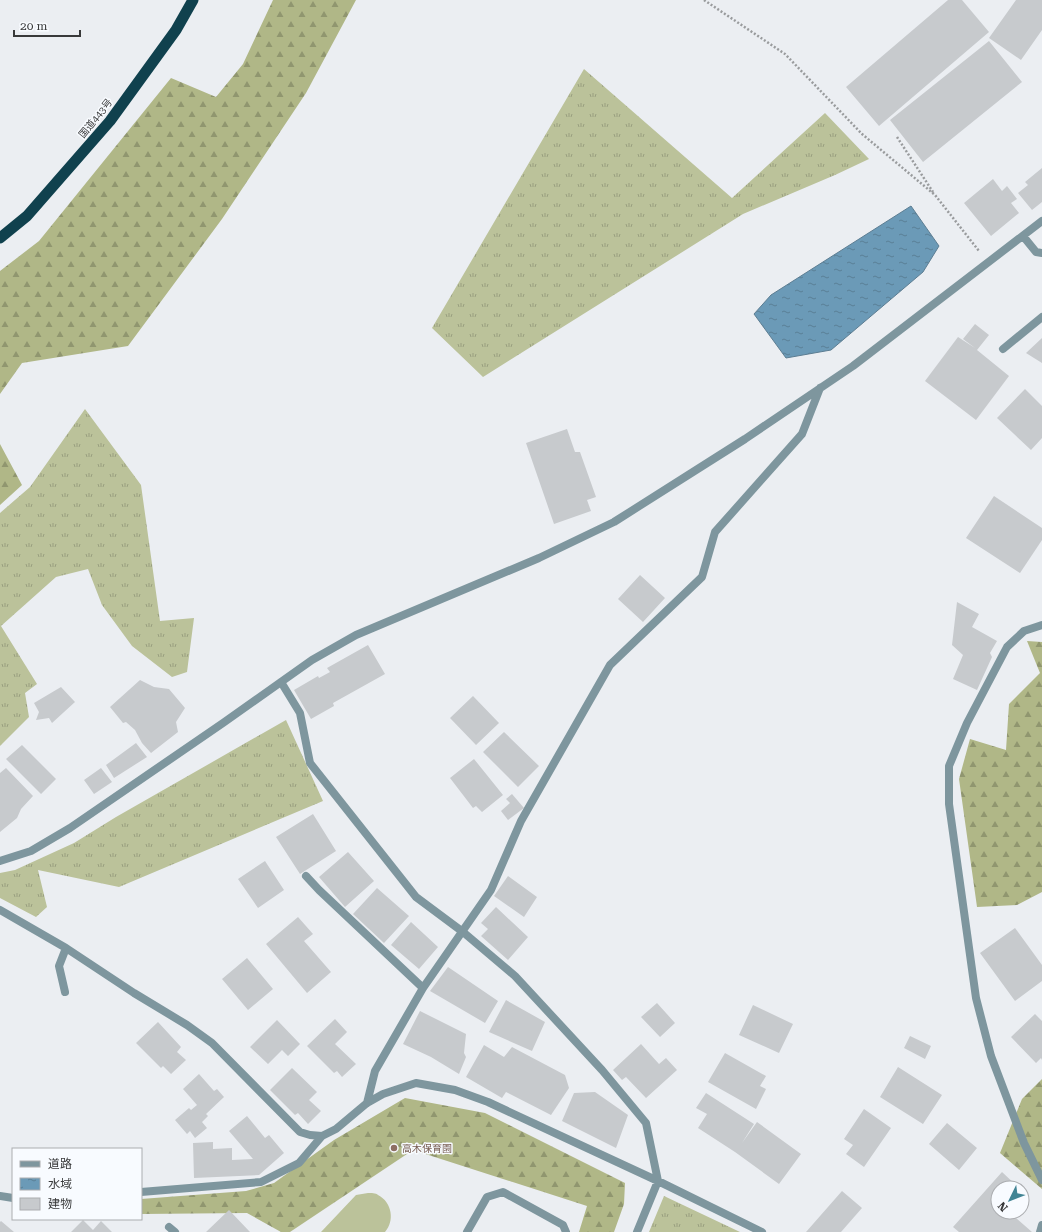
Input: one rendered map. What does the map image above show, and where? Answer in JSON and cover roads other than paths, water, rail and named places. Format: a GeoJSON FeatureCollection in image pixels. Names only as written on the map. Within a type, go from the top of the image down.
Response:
{"type":"FeatureCollection","features":[{"type":"Feature","properties":{"kind":"highway","name":"国道443号"},"geometry":{"type":"LineString","coordinates":[[0,238],[27,216],[110,121],[176,30],[193,0]]}},
{"type":"Feature","properties":{"kind":"street"},"geometry":{"type":"LineString","coordinates":[[0,861],[31,851],[70,828],[312,660],[356,635],[540,558],[614,522],[745,439],[853,366],[1042,220]]}},
{"type":"Feature","properties":{"kind":"street"},"geometry":{"type":"LineString","coordinates":[[1023,236],[1036,252],[1042,253]]}},
{"type":"Feature","properties":{"kind":"street"},"geometry":{"type":"LineString","coordinates":[[1003,349],[1042,317]]}},
{"type":"Feature","properties":{"kind":"street"},"geometry":{"type":"LineString","coordinates":[[367,1103],[375,1071],[424,988],[491,890],[521,821],[610,665],[702,577],[715,532],[802,434],[820,388]]}},
{"type":"Feature","properties":{"kind":"street"},"geometry":{"type":"LineString","coordinates":[[1042,625],[1024,631],[1007,647],[968,723],[949,766],[948,804],[976,998],[989,1049],[1024,1143],[1042,1180]]}},
{"type":"Feature","properties":{"kind":"street"},"geometry":{"type":"LineString","coordinates":[[281,682],[300,713],[310,763],[416,897],[463,932],[515,976],[602,1070],[646,1123],[658,1181],[637,1232]]}},
{"type":"Feature","properties":{"kind":"street"},"geometry":{"type":"LineString","coordinates":[[306,876],[319,890],[424,988]]}},
{"type":"Feature","properties":{"kind":"street"},"geometry":{"type":"LineString","coordinates":[[0,910],[66,948],[134,993],[187,1025],[212,1043],[300,1132],[322,1136]]}},
{"type":"Feature","properties":{"kind":"street"},"geometry":{"type":"LineString","coordinates":[[65,992],[59,966],[66,948]]}},
{"type":"Feature","properties":{"kind":"street"},"geometry":{"type":"LineString","coordinates":[[142,1192],[261,1182],[299,1163],[322,1136],[336,1129],[367,1103],[383,1094],[416,1083],[455,1090],[488,1102],[658,1181],[762,1232]]}},
{"type":"Feature","properties":{"kind":"street"},"geometry":{"type":"LineString","coordinates":[[467,1232],[487,1197],[503,1192],[563,1225],[566,1232]]}},
{"type":"Feature","properties":{"kind":"street"},"geometry":{"type":"LineString","coordinates":[[0,1196],[12,1198]]}},
{"type":"Feature","properties":{"kind":"street"},"geometry":{"type":"LineString","coordinates":[[1040,1232],[1042,1225]]}},
{"type":"Feature","properties":{"kind":"water"},"geometry":{"type":"Polygon","coordinates":[[[911,206],[939,246],[923,272],[831,350],[786,358],[754,314],[771,295],[911,206]]]}},
{"type":"Feature","properties":{"kind":"place","name":"高木保育園"},"geometry":{"type":"Point","coordinates":[394,1148]}}]}
